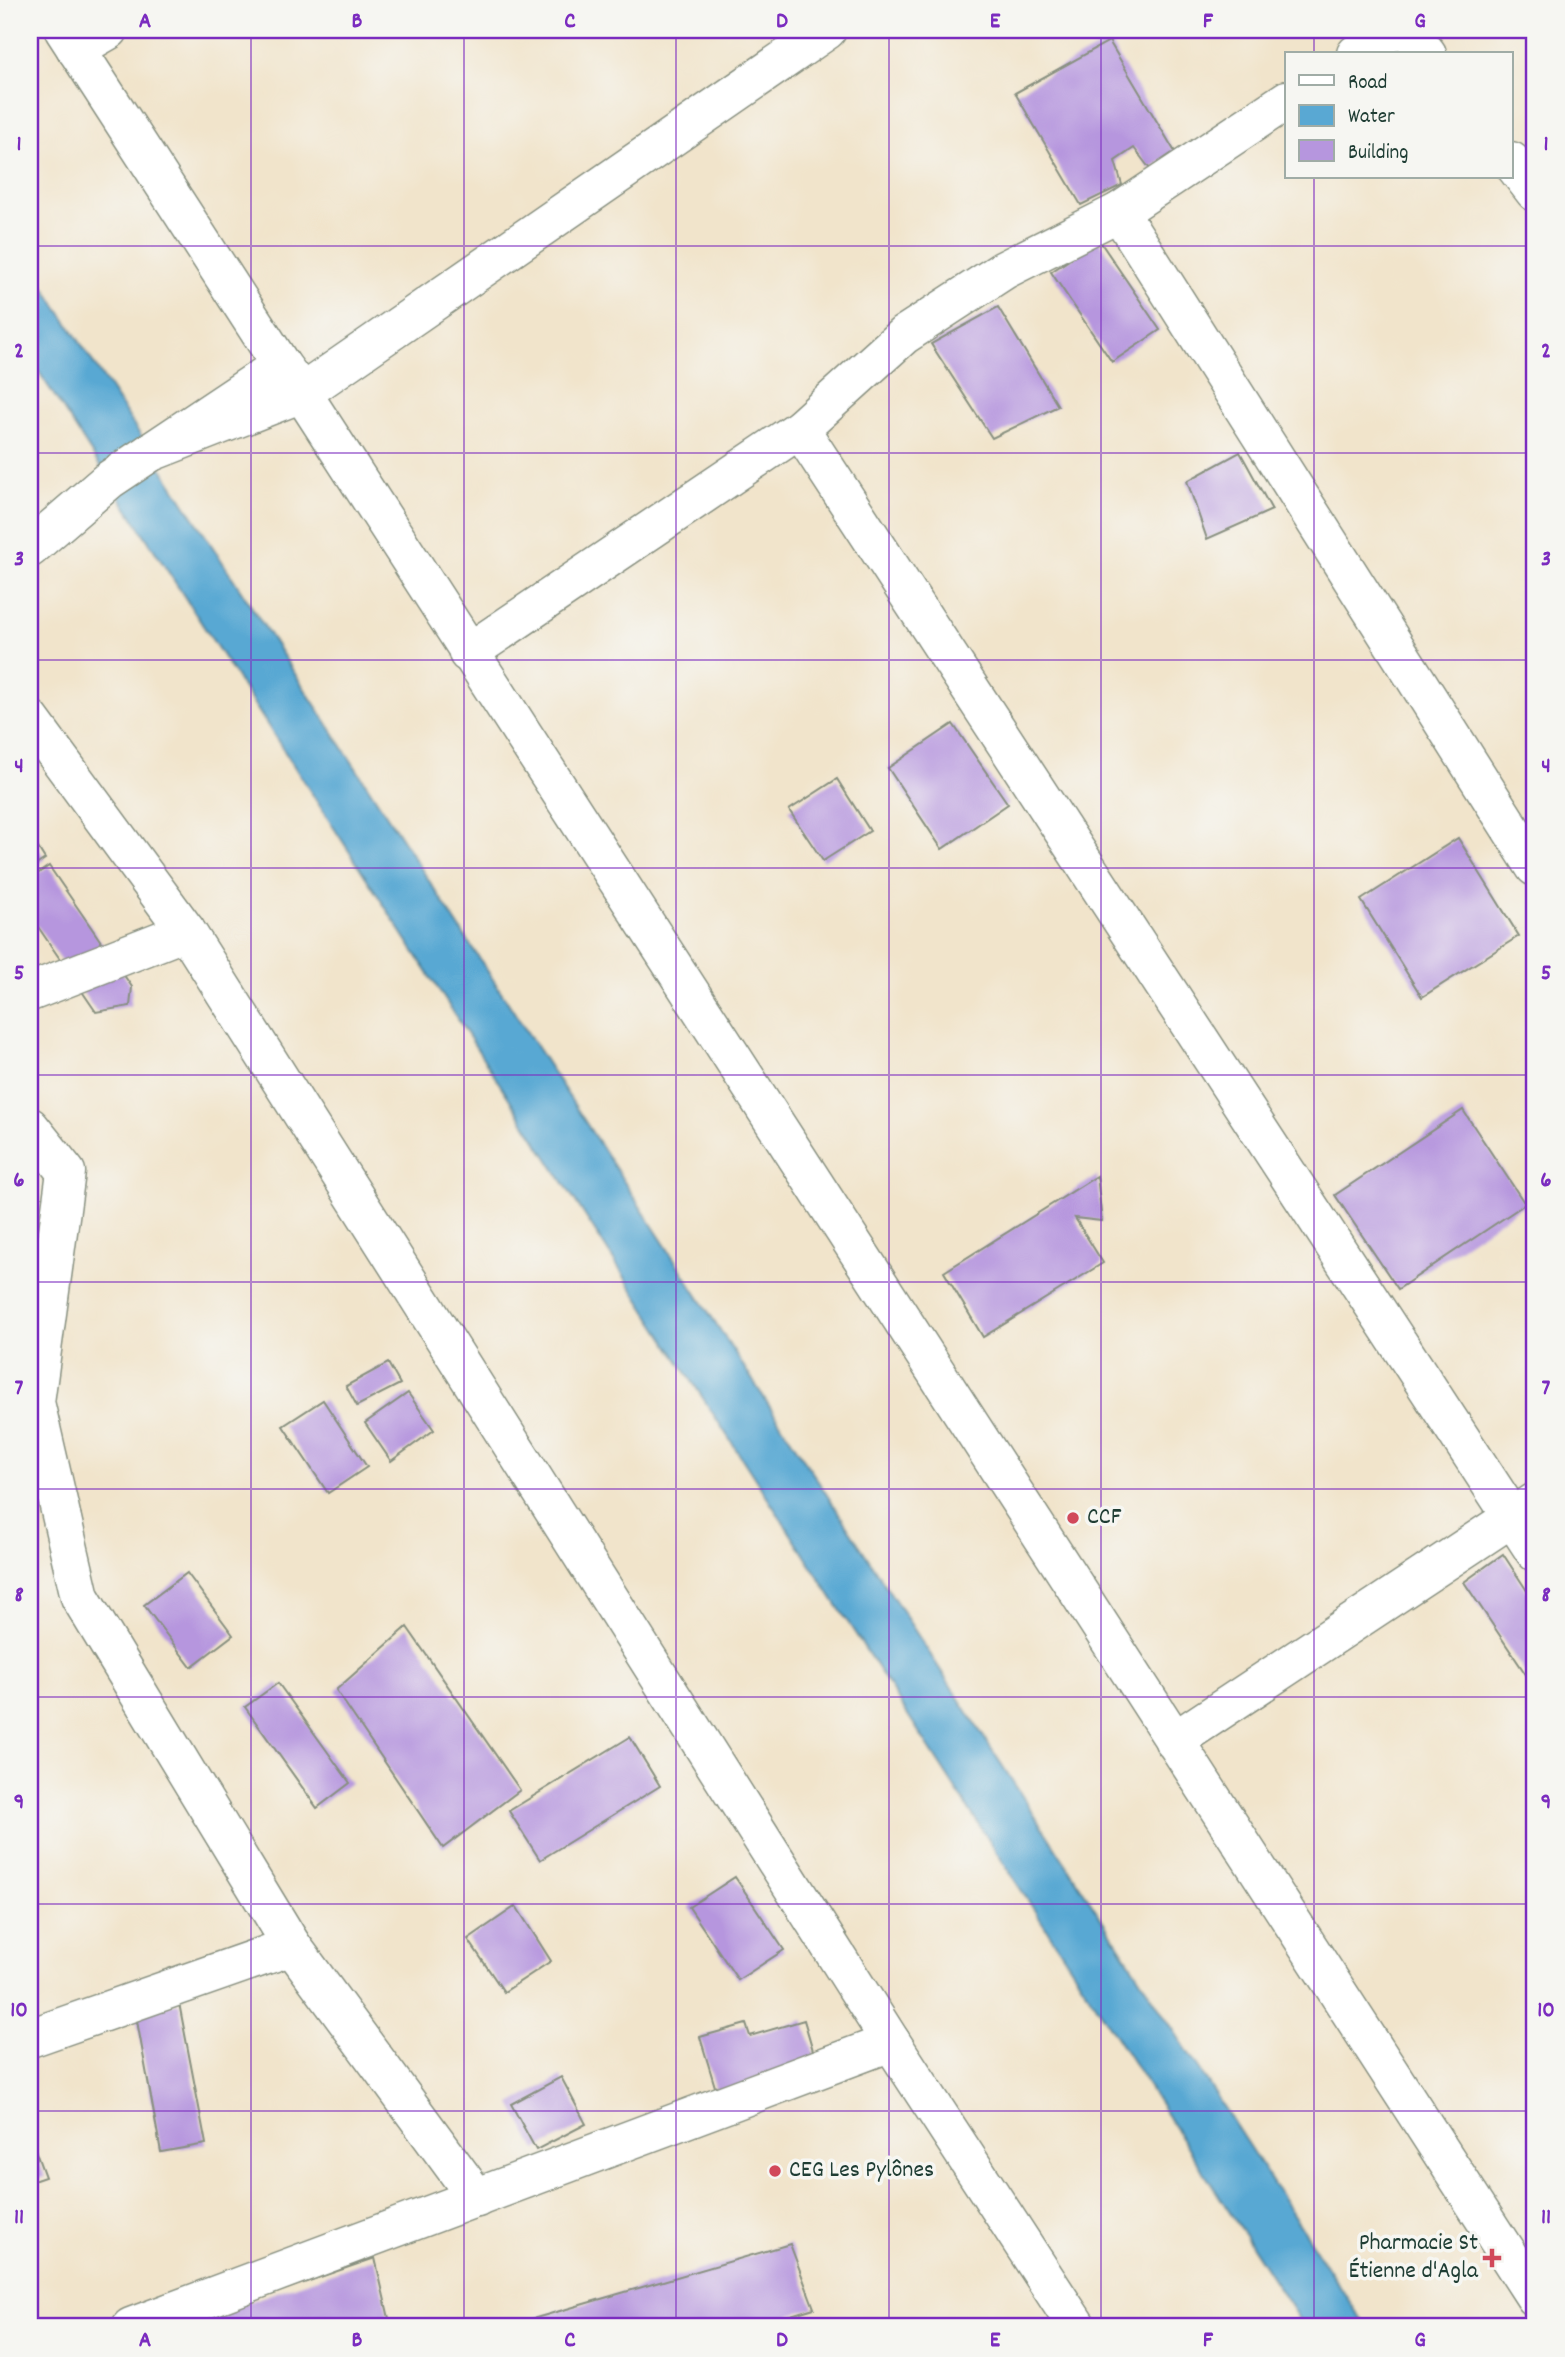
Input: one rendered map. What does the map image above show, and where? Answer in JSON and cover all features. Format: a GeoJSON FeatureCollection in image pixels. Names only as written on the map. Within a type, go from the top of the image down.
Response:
{"type":"FeatureCollection","features":[{"type":"Feature","properties":{"kind":"street"},"geometry":{"type":"LineString","coordinates":[[109,30],[70,39],[1535,2297]]}},
{"type":"Feature","properties":{"kind":"street"},"geometry":{"type":"LineString","coordinates":[[30,548],[109,480],[150,452],[291,379],[827,30]]}},
{"type":"Feature","properties":{"kind":"street"},"geometry":{"type":"LineString","coordinates":[[1359,52],[1393,30]]}},
{"type":"Feature","properties":{"kind":"street"},"geometry":{"type":"LineString","coordinates":[[1408,30],[1425,52]]}},
{"type":"Feature","properties":{"kind":"street"},"geometry":{"type":"LineString","coordinates":[[468,653],[800,429],[904,335],[1004,270],[1119,212],[1285,101]]}},
{"type":"Feature","properties":{"kind":"street"},"geometry":{"type":"LineString","coordinates":[[1512,162],[1535,192]]}},
{"type":"Feature","properties":{"kind":"street"},"geometry":{"type":"LineString","coordinates":[[1119,212],[1535,867]]}},
{"type":"Feature","properties":{"kind":"street"},"geometry":{"type":"LineString","coordinates":[[800,429],[1524,1509],[1535,1552]]}},
{"type":"Feature","properties":{"kind":"street"},"geometry":{"type":"LineString","coordinates":[[30,719],[186,931],[891,2042],[1077,2327]]}},
{"type":"Feature","properties":{"kind":"street"},"geometry":{"type":"LineString","coordinates":[[30,992],[186,931]]}},
{"type":"Feature","properties":{"kind":"street"},"geometry":{"type":"LineString","coordinates":[[30,1128],[66,1172],[35,1402],[80,1597],[292,1946],[477,2198]]}},
{"type":"Feature","properties":{"kind":"street"},"geometry":{"type":"LineString","coordinates":[[1174,1741],[1524,1509]]}},
{"type":"Feature","properties":{"kind":"street"},"geometry":{"type":"LineString","coordinates":[[30,2038],[292,1946]]}},
{"type":"Feature","properties":{"kind":"street"},"geometry":{"type":"LineString","coordinates":[[131,2327],[891,2042]]}},
{"type":"Feature","properties":{"kind":"water"},"geometry":{"type":"Polygon","coordinates":[[[30,265],[1366,2327],[1304,2327],[30,358],[30,265]]]}},
{"type":"Feature","properties":{"kind":"building"},"geometry":{"type":"Polygon","coordinates":[[[1109,41],[1175,152],[1150,169],[1134,148],[1115,161],[1122,185],[1081,205],[1015,93],[1109,41]]]}},
{"type":"Feature","properties":{"kind":"building"},"geometry":{"type":"Polygon","coordinates":[[[1099,240],[1160,330],[1112,362],[1051,272],[1099,240]]]}},
{"type":"Feature","properties":{"kind":"building"},"geometry":{"type":"Polygon","coordinates":[[[998,307],[1058,406],[992,438],[931,344],[998,307]]]}},
{"type":"Feature","properties":{"kind":"building"},"geometry":{"type":"Polygon","coordinates":[[[1240,452],[1272,510],[1207,539],[1187,481],[1240,452]]]}},
{"type":"Feature","properties":{"kind":"building"},"geometry":{"type":"Polygon","coordinates":[[[953,724],[1008,804],[942,849],[888,768],[953,724]]]}},
{"type":"Feature","properties":{"kind":"building"},"geometry":{"type":"Polygon","coordinates":[[[837,779],[870,831],[823,861],[789,810],[837,779]]]}},
{"type":"Feature","properties":{"kind":"building"},"geometry":{"type":"Polygon","coordinates":[[[30,835],[45,859],[30,869],[30,835]]]}},
{"type":"Feature","properties":{"kind":"building"},"geometry":{"type":"Polygon","coordinates":[[[1458,838],[1519,936],[1422,997],[1361,900],[1458,838]]]}},
{"type":"Feature","properties":{"kind":"building"},"geometry":{"type":"Polygon","coordinates":[[[49,866],[132,987],[130,1006],[96,1012],[30,915],[30,879],[49,866]]]}},
{"type":"Feature","properties":{"kind":"building"},"geometry":{"type":"Polygon","coordinates":[[[1463,1110],[1525,1204],[1398,1289],[1335,1195],[1463,1110]]]}},
{"type":"Feature","properties":{"kind":"building"},"geometry":{"type":"Polygon","coordinates":[[[1097,1176],[1102,1221],[1075,1218],[1103,1263],[983,1337],[944,1272],[1097,1176]]]}},
{"type":"Feature","properties":{"kind":"building"},"geometry":{"type":"Polygon","coordinates":[[[388,1363],[400,1384],[357,1406],[346,1386],[388,1363]]]}},
{"type":"Feature","properties":{"kind":"building"},"geometry":{"type":"Polygon","coordinates":[[[408,1393],[434,1430],[391,1461],[365,1423],[408,1393]]]}},
{"type":"Feature","properties":{"kind":"building"},"geometry":{"type":"Polygon","coordinates":[[[323,1400],[367,1467],[328,1493],[283,1426],[323,1400]]]}},
{"type":"Feature","properties":{"kind":"building"},"geometry":{"type":"Polygon","coordinates":[[[1503,1554],[1535,1603],[1535,1688],[1464,1582],[1503,1554]]]}},
{"type":"Feature","properties":{"kind":"building"},"geometry":{"type":"Polygon","coordinates":[[[187,1573],[233,1635],[191,1667],[144,1605],[187,1573]]]}},
{"type":"Feature","properties":{"kind":"building"},"geometry":{"type":"Polygon","coordinates":[[[407,1627],[520,1790],[443,1848],[336,1690],[407,1627]]]}},
{"type":"Feature","properties":{"kind":"building"},"geometry":{"type":"Polygon","coordinates":[[[278,1683],[350,1783],[317,1808],[245,1707],[278,1683]]]}},
{"type":"Feature","properties":{"kind":"building"},"geometry":{"type":"Polygon","coordinates":[[[630,1737],[660,1786],[540,1860],[509,1811],[630,1737]]]}},
{"type":"Feature","properties":{"kind":"building"},"geometry":{"type":"Polygon","coordinates":[[[735,1877],[784,1950],[738,1980],[689,1907],[735,1877]]]}},
{"type":"Feature","properties":{"kind":"building"},"geometry":{"type":"Polygon","coordinates":[[[516,1906],[551,1961],[504,1992],[468,1939],[516,1906]]]}},
{"type":"Feature","properties":{"kind":"building"},"geometry":{"type":"Polygon","coordinates":[[[179,2003],[206,2144],[161,2152],[135,2010],[179,2003]]]}},
{"type":"Feature","properties":{"kind":"building"},"geometry":{"type":"Polygon","coordinates":[[[804,2020],[822,2081],[722,2110],[700,2037],[746,2024],[750,2036],[804,2020]]]}},
{"type":"Feature","properties":{"kind":"building"},"geometry":{"type":"Polygon","coordinates":[[[561,2077],[586,2124],[536,2150],[511,2104],[561,2077]]]}},
{"type":"Feature","properties":{"kind":"building"},"geometry":{"type":"Polygon","coordinates":[[[30,2136],[45,2177],[30,2182],[30,2136]]]}},
{"type":"Feature","properties":{"kind":"building"},"geometry":{"type":"Polygon","coordinates":[[[790,2244],[814,2308],[751,2327],[531,2327],[529,2320],[790,2244]]]}},
{"type":"Feature","properties":{"kind":"building"},"geometry":{"type":"Polygon","coordinates":[[[375,2258],[391,2327],[176,2327],[375,2258]]]}},
{"type":"Feature","properties":{"kind":"place","name":"CCF"},"geometry":{"type":"Point","coordinates":[1073,1518]}},
{"type":"Feature","properties":{"kind":"place","name":"CEG Les Pylônes"},"geometry":{"type":"Point","coordinates":[775,2171]}},
{"type":"Feature","properties":{"kind":"place","name":"Pharmacie St Étienne d'Agla"},"geometry":{"type":"Point","coordinates":[1492,2258]}}]}
